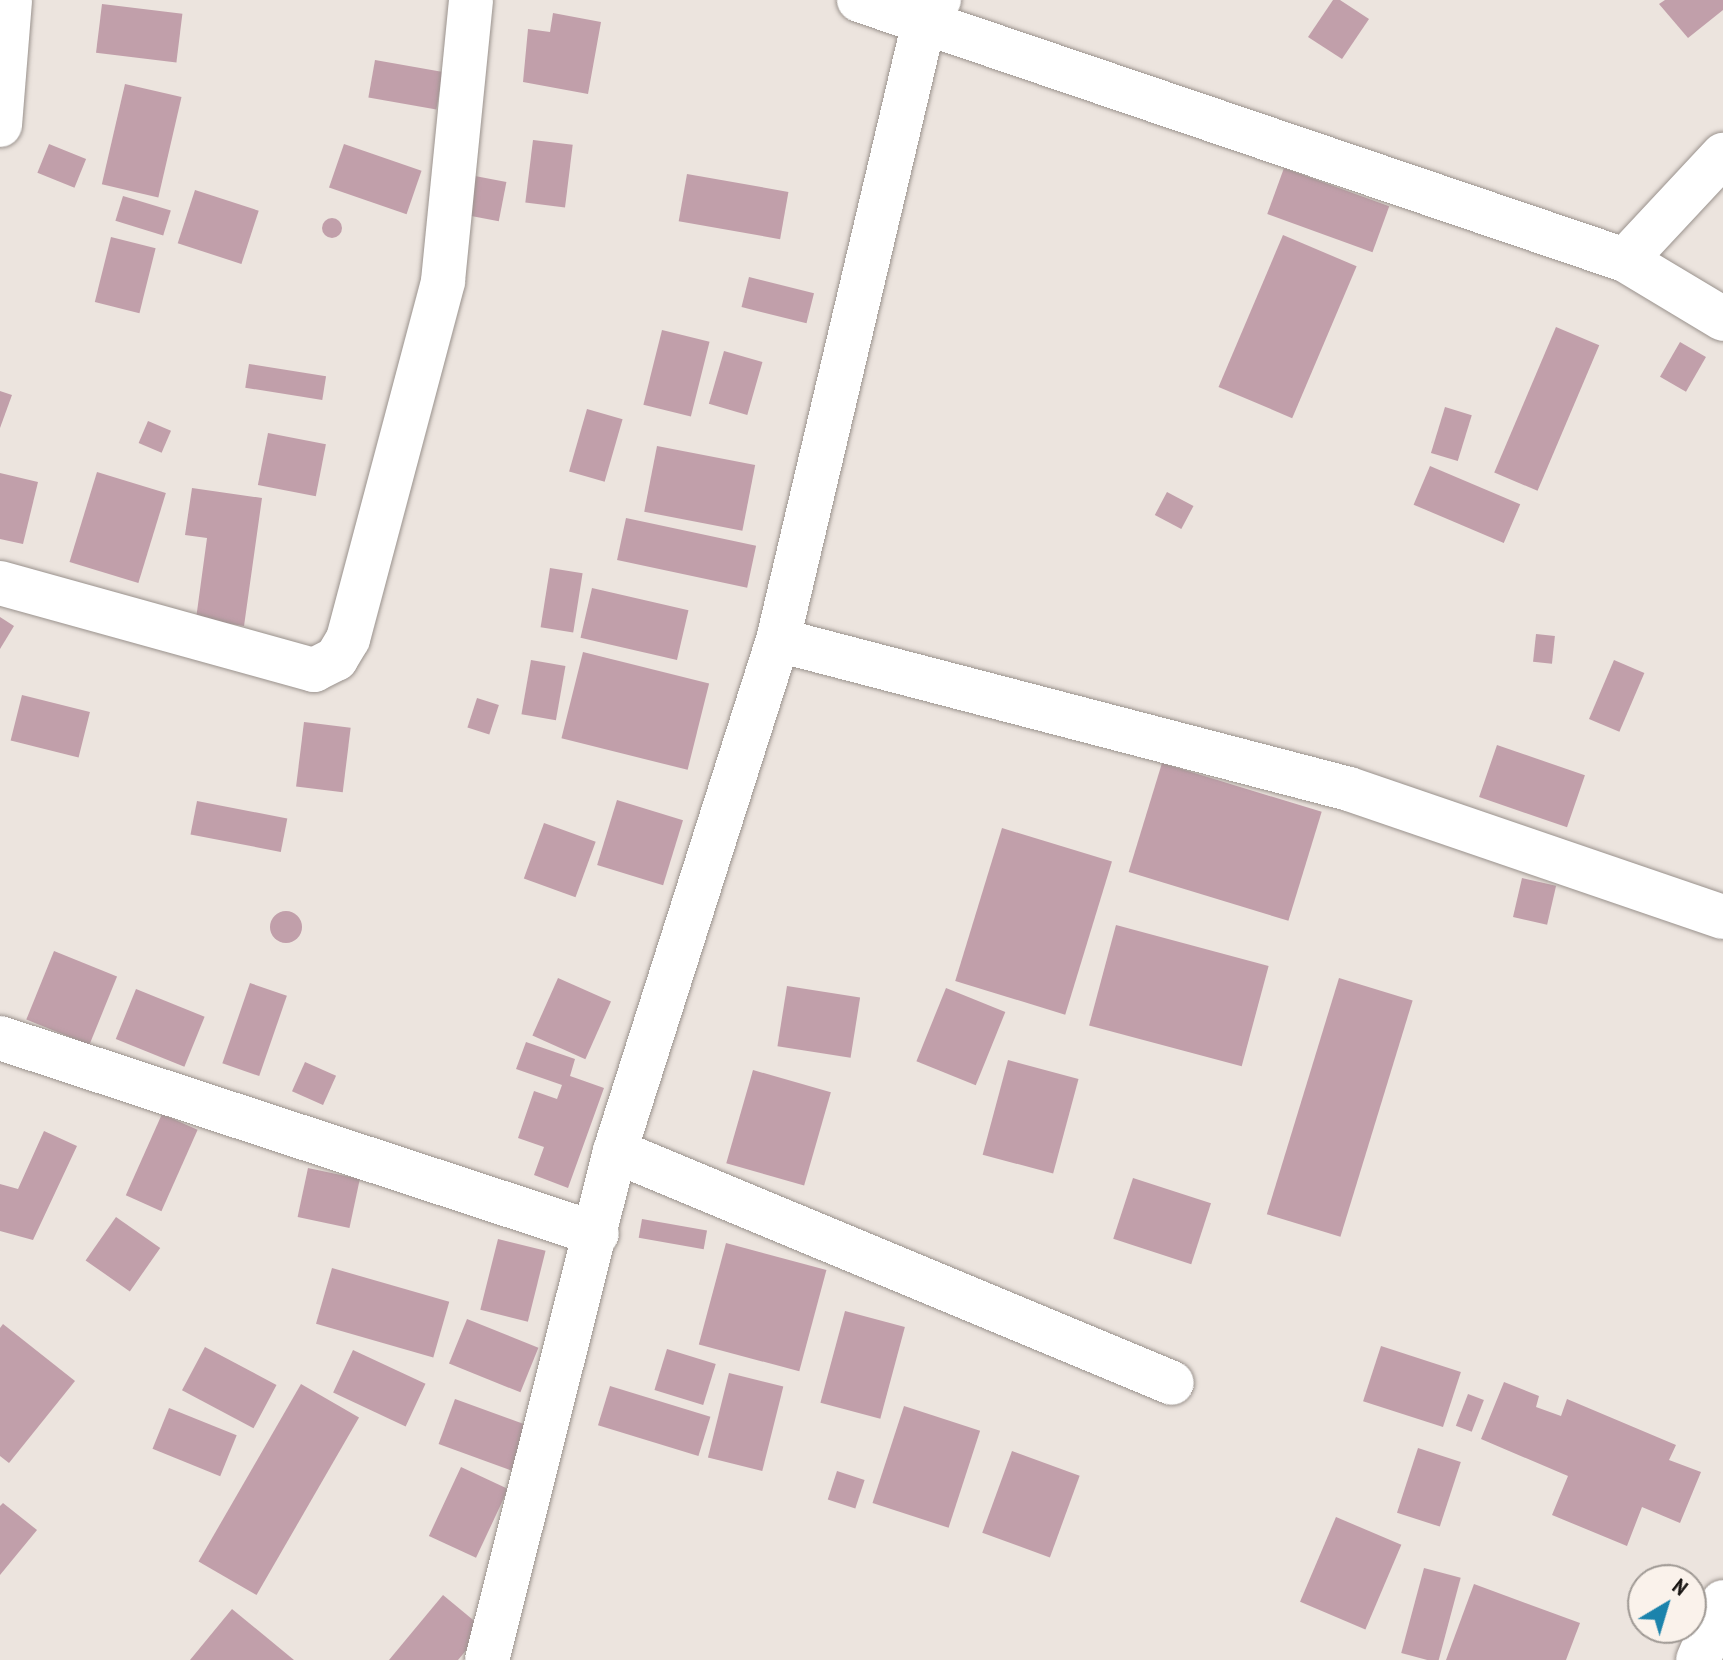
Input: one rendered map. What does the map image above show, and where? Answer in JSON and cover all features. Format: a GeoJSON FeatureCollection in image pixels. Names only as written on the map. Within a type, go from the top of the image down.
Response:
{"type":"FeatureCollection","features":[{"type":"Feature","properties":{"kind":"street"},"geometry":{"type":"LineString","coordinates":[[0,125],[10,0]]}},
{"type":"Feature","properties":{"kind":"street"},"geometry":{"type":"LineString","coordinates":[[0,583],[314,670],[336,659],[348,639],[443,281],[471,0]]}},
{"type":"Feature","properties":{"kind":"street"},"geometry":{"type":"LineString","coordinates":[[859,0],[932,11],[1625,260],[1723,319]]}},
{"type":"Feature","properties":{"kind":"street"},"geometry":{"type":"LineString","coordinates":[[487,1660],[597,1234],[615,1151],[778,640],[932,11]]}},
{"type":"Feature","properties":{"kind":"street"},"geometry":{"type":"LineString","coordinates":[[1625,260],[1723,155]]}},
{"type":"Feature","properties":{"kind":"street"},"geometry":{"type":"LineString","coordinates":[[778,640],[1349,789],[1723,917]]}},
{"type":"Feature","properties":{"kind":"street"},"geometry":{"type":"LineString","coordinates":[[0,1038],[597,1234]]}},
{"type":"Feature","properties":{"kind":"street"},"geometry":{"type":"LineString","coordinates":[[615,1151],[1172,1383]]}},
{"type":"Feature","properties":{"kind":"street"},"geometry":{"type":"LineString","coordinates":[[1698,1660],[1723,1602]]}},
{"type":"Feature","properties":{"kind":"building"},"geometry":{"type":"Polygon","coordinates":[[[1333,0],[1340,0],[1369,19],[1342,59],[1308,37],[1333,0]]]}},
{"type":"Feature","properties":{"kind":"building"},"geometry":{"type":"Polygon","coordinates":[[[1665,0],[1723,0],[1723,10],[1688,38],[1659,4],[1665,0]]]}},
{"type":"Feature","properties":{"kind":"building"},"geometry":{"type":"Polygon","coordinates":[[[102,4],[182,14],[176,63],[96,53],[102,4]]]}},
{"type":"Feature","properties":{"kind":"building"},"geometry":{"type":"Polygon","coordinates":[[[553,13],[601,22],[588,94],[523,82],[528,29],[550,32],[553,13]]]}},
{"type":"Feature","properties":{"kind":"building"},"geometry":{"type":"Polygon","coordinates":[[[375,60],[443,72],[436,109],[368,97],[375,60]]]}},
{"type":"Feature","properties":{"kind":"building"},"geometry":{"type":"Polygon","coordinates":[[[125,84],[182,97],[158,197],[102,184],[125,84]]]}},
{"type":"Feature","properties":{"kind":"building"},"geometry":{"type":"Polygon","coordinates":[[[533,140],[573,145],[565,207],[525,203],[533,140]]]}},
{"type":"Feature","properties":{"kind":"building"},"geometry":{"type":"Polygon","coordinates":[[[49,144],[86,159],[74,188],[37,173],[49,144]]]}},
{"type":"Feature","properties":{"kind":"building"},"geometry":{"type":"Polygon","coordinates":[[[344,144],[422,171],[407,214],[329,187],[344,144]]]}},
{"type":"Feature","properties":{"kind":"building"},"geometry":{"type":"Polygon","coordinates":[[[1284,168],[1389,206],[1372,252],[1267,214],[1284,168]]]}},
{"type":"Feature","properties":{"kind":"building"},"geometry":{"type":"Polygon","coordinates":[[[687,174],[788,192],[780,239],[679,221],[687,174]]]}},
{"type":"Feature","properties":{"kind":"building"},"geometry":{"type":"Polygon","coordinates":[[[475,176],[506,182],[499,221],[467,215],[475,176]]]}},
{"type":"Feature","properties":{"kind":"building"},"geometry":{"type":"Polygon","coordinates":[[[195,190],[259,211],[241,264],[178,243],[195,190]]]}},
{"type":"Feature","properties":{"kind":"building"},"geometry":{"type":"Polygon","coordinates":[[[123,196],[171,211],[163,235],[115,221],[123,196]]]}},
{"type":"Feature","properties":{"kind":"building"},"geometry":{"type":"Polygon","coordinates":[[[332,218],[339,221],[342,228],[339,235],[332,238],[325,235],[322,228],[325,221],[332,218]]]}},
{"type":"Feature","properties":{"kind":"building"},"geometry":{"type":"Polygon","coordinates":[[[1283,235],[1357,266],[1292,418],[1219,387],[1283,235]]]}},
{"type":"Feature","properties":{"kind":"building"},"geometry":{"type":"Polygon","coordinates":[[[111,237],[156,248],[139,313],[95,302],[111,237]]]}},
{"type":"Feature","properties":{"kind":"building"},"geometry":{"type":"Polygon","coordinates":[[[749,277],[814,293],[807,323],[742,307],[749,277]]]}},
{"type":"Feature","properties":{"kind":"building"},"geometry":{"type":"Polygon","coordinates":[[[1556,327],[1599,345],[1538,491],[1494,472],[1556,327]]]}},
{"type":"Feature","properties":{"kind":"building"},"geometry":{"type":"Polygon","coordinates":[[[662,330],[710,342],[691,417],[643,405],[662,330]]]}},
{"type":"Feature","properties":{"kind":"building"},"geometry":{"type":"Polygon","coordinates":[[[1680,342],[1706,357],[1686,392],[1660,377],[1680,342]]]}},
{"type":"Feature","properties":{"kind":"building"},"geometry":{"type":"Polygon","coordinates":[[[724,351],[762,362],[747,415],[709,404],[724,351]]]}},
{"type":"Feature","properties":{"kind":"building"},"geometry":{"type":"Polygon","coordinates":[[[249,364],[326,376],[322,400],[245,388],[249,364]]]}},
{"type":"Feature","properties":{"kind":"building"},"geometry":{"type":"Polygon","coordinates":[[[0,391],[12,395],[0,428],[0,391]]]}},
{"type":"Feature","properties":{"kind":"building"},"geometry":{"type":"Polygon","coordinates":[[[1445,407],[1472,415],[1458,461],[1431,453],[1445,407]]]}},
{"type":"Feature","properties":{"kind":"building"},"geometry":{"type":"Polygon","coordinates":[[[587,409],[623,419],[605,482],[569,471],[587,409]]]}},
{"type":"Feature","properties":{"kind":"building"},"geometry":{"type":"Polygon","coordinates":[[[148,421],[171,431],[162,453],[139,443],[148,421]]]}},
{"type":"Feature","properties":{"kind":"building"},"geometry":{"type":"Polygon","coordinates":[[[268,433],[326,444],[316,496],[258,485],[268,433]]]}},
{"type":"Feature","properties":{"kind":"building"},"geometry":{"type":"Polygon","coordinates":[[[657,446],[755,465],[742,531],[644,512],[657,446]]]}},
{"type":"Feature","properties":{"kind":"building"},"geometry":{"type":"Polygon","coordinates":[[[1430,466],[1520,504],[1504,543],[1414,505],[1430,466]]]}},
{"type":"Feature","properties":{"kind":"building"},"geometry":{"type":"Polygon","coordinates":[[[97,472],[166,493],[138,583],[70,562],[97,472]]]}},
{"type":"Feature","properties":{"kind":"building"},"geometry":{"type":"Polygon","coordinates":[[[0,473],[38,482],[23,544],[0,539],[0,473]]]}},
{"type":"Feature","properties":{"kind":"building"},"geometry":{"type":"Polygon","coordinates":[[[192,488],[262,498],[244,626],[196,619],[207,538],[185,535],[192,488]]]}},
{"type":"Feature","properties":{"kind":"building"},"geometry":{"type":"Polygon","coordinates":[[[1167,492],[1193,506],[1181,529],[1155,515],[1167,492]]]}},
{"type":"Feature","properties":{"kind":"building"},"geometry":{"type":"Polygon","coordinates":[[[626,518],[756,546],[747,588],[617,560],[626,518]]]}},
{"type":"Feature","properties":{"kind":"building"},"geometry":{"type":"Polygon","coordinates":[[[550,568],[583,573],[573,632],[541,627],[550,568]]]}},
{"type":"Feature","properties":{"kind":"building"},"geometry":{"type":"Polygon","coordinates":[[[592,588],[688,610],[677,660],[581,638],[592,588]]]}},
{"type":"Feature","properties":{"kind":"building"},"geometry":{"type":"Polygon","coordinates":[[[0,617],[14,626],[0,649],[0,617]]]}},
{"type":"Feature","properties":{"kind":"building"},"geometry":{"type":"Polygon","coordinates":[[[1536,634],[1555,636],[1552,664],[1533,662],[1536,634]]]}},
{"type":"Feature","properties":{"kind":"building"},"geometry":{"type":"Polygon","coordinates":[[[583,652],[709,683],[688,770],[561,738],[583,652]]]}},
{"type":"Feature","properties":{"kind":"building"},"geometry":{"type":"Polygon","coordinates":[[[531,660],[565,666],[556,720],[521,714],[531,660]]]}},
{"type":"Feature","properties":{"kind":"building"},"geometry":{"type":"Polygon","coordinates":[[[1614,660],[1644,673],[1619,732],[1589,719],[1614,660]]]}},
{"type":"Feature","properties":{"kind":"building"},"geometry":{"type":"Polygon","coordinates":[[[22,695],[90,712],[79,758],[11,741],[22,695]]]}},
{"type":"Feature","properties":{"kind":"building"},"geometry":{"type":"Polygon","coordinates":[[[477,698],[499,705],[489,735],[467,727],[477,698]]]}},
{"type":"Feature","properties":{"kind":"building"},"geometry":{"type":"Polygon","coordinates":[[[304,722],[351,728],[343,792],[296,787],[304,722]]]}},
{"type":"Feature","properties":{"kind":"building"},"geometry":{"type":"Polygon","coordinates":[[[1497,745],[1585,775],[1567,827],[1479,797],[1497,745]]]}},
{"type":"Feature","properties":{"kind":"building"},"geometry":{"type":"Polygon","coordinates":[[[1162,763],[1322,812],[1288,921],[1129,872],[1162,763]]]}},
{"type":"Feature","properties":{"kind":"building"},"geometry":{"type":"Polygon","coordinates":[[[617,800],[683,820],[663,885],[597,865],[617,800]]]}},
{"type":"Feature","properties":{"kind":"building"},"geometry":{"type":"Polygon","coordinates":[[[197,801],[287,819],[281,852],[191,834],[197,801]]]}},
{"type":"Feature","properties":{"kind":"building"},"geometry":{"type":"Polygon","coordinates":[[[544,823],[596,842],[576,897],[524,878],[544,823]]]}},
{"type":"Feature","properties":{"kind":"building"},"geometry":{"type":"Polygon","coordinates":[[[1002,828],[1112,862],[1065,1015],[955,981],[1002,828]]]}},
{"type":"Feature","properties":{"kind":"building"},"geometry":{"type":"Polygon","coordinates":[[[1522,878],[1556,886],[1547,925],[1513,917],[1522,878]]]}},
{"type":"Feature","properties":{"kind":"building"},"geometry":{"type":"Polygon","coordinates":[[[286,911],[297,916],[302,927],[297,938],[286,943],[275,938],[270,927],[275,916],[286,911]]]}},
{"type":"Feature","properties":{"kind":"building"},"geometry":{"type":"Polygon","coordinates":[[[1116,925],[1269,966],[1242,1066],[1089,1025],[1116,925]]]}},
{"type":"Feature","properties":{"kind":"building"},"geometry":{"type":"Polygon","coordinates":[[[54,951],[117,976],[89,1045],[26,1020],[54,951]]]}},
{"type":"Feature","properties":{"kind":"building"},"geometry":{"type":"Polygon","coordinates":[[[558,978],[611,1002],[585,1059],[532,1036],[558,978]]]}},
{"type":"Feature","properties":{"kind":"building"},"geometry":{"type":"Polygon","coordinates":[[[1339,978],[1413,1001],[1340,1237],[1267,1214],[1339,978]]]}},
{"type":"Feature","properties":{"kind":"building"},"geometry":{"type":"Polygon","coordinates":[[[250,983],[287,996],[259,1076],[222,1063],[250,983]]]}},
{"type":"Feature","properties":{"kind":"building"},"geometry":{"type":"Polygon","coordinates":[[[787,986],[860,998],[851,1058],[777,1046],[787,986]]]}},
{"type":"Feature","properties":{"kind":"building"},"geometry":{"type":"Polygon","coordinates":[[[946,988],[1005,1012],[976,1085],[916,1061],[946,988]]]}},
{"type":"Feature","properties":{"kind":"building"},"geometry":{"type":"Polygon","coordinates":[[[136,989],[205,1017],[184,1067],[116,1039],[136,989]]]}},
{"type":"Feature","properties":{"kind":"building"},"geometry":{"type":"Polygon","coordinates":[[[526,1042],[575,1059],[570,1076],[604,1088],[568,1188],[534,1175],[544,1147],[518,1138],[534,1091],[557,1099],[562,1085],[516,1069],[526,1042]]]}},
{"type":"Feature","properties":{"kind":"building"},"geometry":{"type":"Polygon","coordinates":[[[1008,1060],[1079,1079],[1053,1174],[983,1155],[1008,1060]]]}},
{"type":"Feature","properties":{"kind":"building"},"geometry":{"type":"Polygon","coordinates":[[[305,1062],[336,1076],[323,1105],[292,1091],[305,1062]]]}},
{"type":"Feature","properties":{"kind":"building"},"geometry":{"type":"Polygon","coordinates":[[[753,1070],[831,1092],[804,1186],[726,1163],[753,1070]]]}},
{"type":"Feature","properties":{"kind":"building"},"geometry":{"type":"Polygon","coordinates":[[[162,1114],[198,1130],[161,1211],[126,1195],[162,1114]]]}},
{"type":"Feature","properties":{"kind":"building"},"geometry":{"type":"Polygon","coordinates":[[[44,1131],[77,1146],[33,1240],[0,1231],[0,1184],[18,1189],[44,1131]]]}},
{"type":"Feature","properties":{"kind":"building"},"geometry":{"type":"Polygon","coordinates":[[[308,1168],[360,1179],[349,1228],[298,1217],[308,1168]]]}},
{"type":"Feature","properties":{"kind":"building"},"geometry":{"type":"Polygon","coordinates":[[[1133,1178],[1211,1203],[1191,1264],[1113,1239],[1133,1178]]]}},
{"type":"Feature","properties":{"kind":"building"},"geometry":{"type":"Polygon","coordinates":[[[116,1217],[160,1248],[130,1291],[86,1260],[116,1217]]]}},
{"type":"Feature","properties":{"kind":"building"},"geometry":{"type":"Polygon","coordinates":[[[642,1219],[707,1230],[704,1249],[639,1238],[642,1219]]]}},
{"type":"Feature","properties":{"kind":"building"},"geometry":{"type":"Polygon","coordinates":[[[498,1239],[546,1251],[528,1322],[480,1310],[498,1239]]]}},
{"type":"Feature","properties":{"kind":"building"},"geometry":{"type":"Polygon","coordinates":[[[726,1243],[826,1270],[799,1371],[699,1344],[726,1243]]]}},
{"type":"Feature","properties":{"kind":"building"},"geometry":{"type":"Polygon","coordinates":[[[332,1268],[449,1302],[433,1357],[316,1324],[332,1268]]]}},
{"type":"Feature","properties":{"kind":"building"},"geometry":{"type":"Polygon","coordinates":[[[845,1311],[905,1327],[880,1419],[820,1403],[845,1311]]]}},
{"type":"Feature","properties":{"kind":"building"},"geometry":{"type":"Polygon","coordinates":[[[467,1319],[538,1348],[520,1392],[449,1364],[467,1319]]]}},
{"type":"Feature","properties":{"kind":"building"},"geometry":{"type":"Polygon","coordinates":[[[3,1324],[75,1381],[9,1463],[0,1456],[0,1328],[3,1324]]]}},
{"type":"Feature","properties":{"kind":"building"},"geometry":{"type":"Polygon","coordinates":[[[1381,1346],[1461,1372],[1443,1427],[1363,1401],[1381,1346]]]}},
{"type":"Feature","properties":{"kind":"building"},"geometry":{"type":"Polygon","coordinates":[[[205,1347],[277,1385],[254,1428],[182,1390],[205,1347]]]}},
{"type":"Feature","properties":{"kind":"building"},"geometry":{"type":"Polygon","coordinates":[[[667,1349],[716,1364],[703,1405],[654,1390],[667,1349]]]}},
{"type":"Feature","properties":{"kind":"building"},"geometry":{"type":"Polygon","coordinates":[[[353,1350],[426,1384],[406,1426],[333,1393],[353,1350]]]}},
{"type":"Feature","properties":{"kind":"building"},"geometry":{"type":"Polygon","coordinates":[[[729,1373],[783,1387],[762,1471],[708,1457],[729,1373]]]}},
{"type":"Feature","properties":{"kind":"building"},"geometry":{"type":"Polygon","coordinates":[[[1504,1382],[1539,1396],[1536,1407],[1561,1416],[1567,1399],[1676,1445],[1669,1460],[1701,1472],[1680,1523],[1642,1507],[1627,1546],[1552,1515],[1568,1476],[1481,1439],[1504,1382]]]}},
{"type":"Feature","properties":{"kind":"building"},"geometry":{"type":"Polygon","coordinates":[[[301,1384],[359,1418],[257,1595],[198,1562],[301,1384]]]}},
{"type":"Feature","properties":{"kind":"building"},"geometry":{"type":"Polygon","coordinates":[[[610,1386],[710,1417],[698,1456],[598,1425],[610,1386]]]}},
{"type":"Feature","properties":{"kind":"building"},"geometry":{"type":"Polygon","coordinates":[[[1468,1394],[1484,1400],[1472,1432],[1456,1426],[1468,1394]]]}},
{"type":"Feature","properties":{"kind":"building"},"geometry":{"type":"Polygon","coordinates":[[[455,1399],[532,1427],[516,1472],[439,1444],[455,1399]]]}},
{"type":"Feature","properties":{"kind":"building"},"geometry":{"type":"Polygon","coordinates":[[[904,1406],[980,1431],[949,1528],[872,1503],[904,1406]]]}},
{"type":"Feature","properties":{"kind":"building"},"geometry":{"type":"Polygon","coordinates":[[[169,1408],[237,1435],[220,1476],[153,1449],[169,1408]]]}},
{"type":"Feature","properties":{"kind":"building"},"geometry":{"type":"Polygon","coordinates":[[[1418,1448],[1461,1462],[1440,1527],[1397,1513],[1418,1448]]]}},
{"type":"Feature","properties":{"kind":"building"},"geometry":{"type":"Polygon","coordinates":[[[1012,1451],[1080,1476],[1050,1557],[982,1533],[1012,1451]]]}},
{"type":"Feature","properties":{"kind":"building"},"geometry":{"type":"Polygon","coordinates":[[[461,1467],[508,1489],[476,1558],[429,1536],[461,1467]]]}},
{"type":"Feature","properties":{"kind":"building"},"geometry":{"type":"Polygon","coordinates":[[[837,1471],[865,1480],[855,1508],[828,1500],[837,1471]]]}},
{"type":"Feature","properties":{"kind":"building"},"geometry":{"type":"Polygon","coordinates":[[[3,1503],[37,1530],[0,1575],[0,1506],[3,1503]]]}},
{"type":"Feature","properties":{"kind":"building"},"geometry":{"type":"Polygon","coordinates":[[[1336,1517],[1401,1545],[1365,1629],[1300,1602],[1336,1517]]]}},
{"type":"Feature","properties":{"kind":"building"},"geometry":{"type":"Polygon","coordinates":[[[1424,1568],[1461,1578],[1439,1660],[1401,1653],[1424,1568]]]}},
{"type":"Feature","properties":{"kind":"building"},"geometry":{"type":"Polygon","coordinates":[[[1474,1584],[1580,1623],[1566,1660],[1446,1660],[1474,1584]]]}},
{"type":"Feature","properties":{"kind":"building"},"geometry":{"type":"Polygon","coordinates":[[[443,1595],[484,1629],[458,1660],[389,1660],[443,1595]]]}},
{"type":"Feature","properties":{"kind":"building"},"geometry":{"type":"Polygon","coordinates":[[[232,1609],[294,1660],[190,1660],[232,1609]]]}}]}
